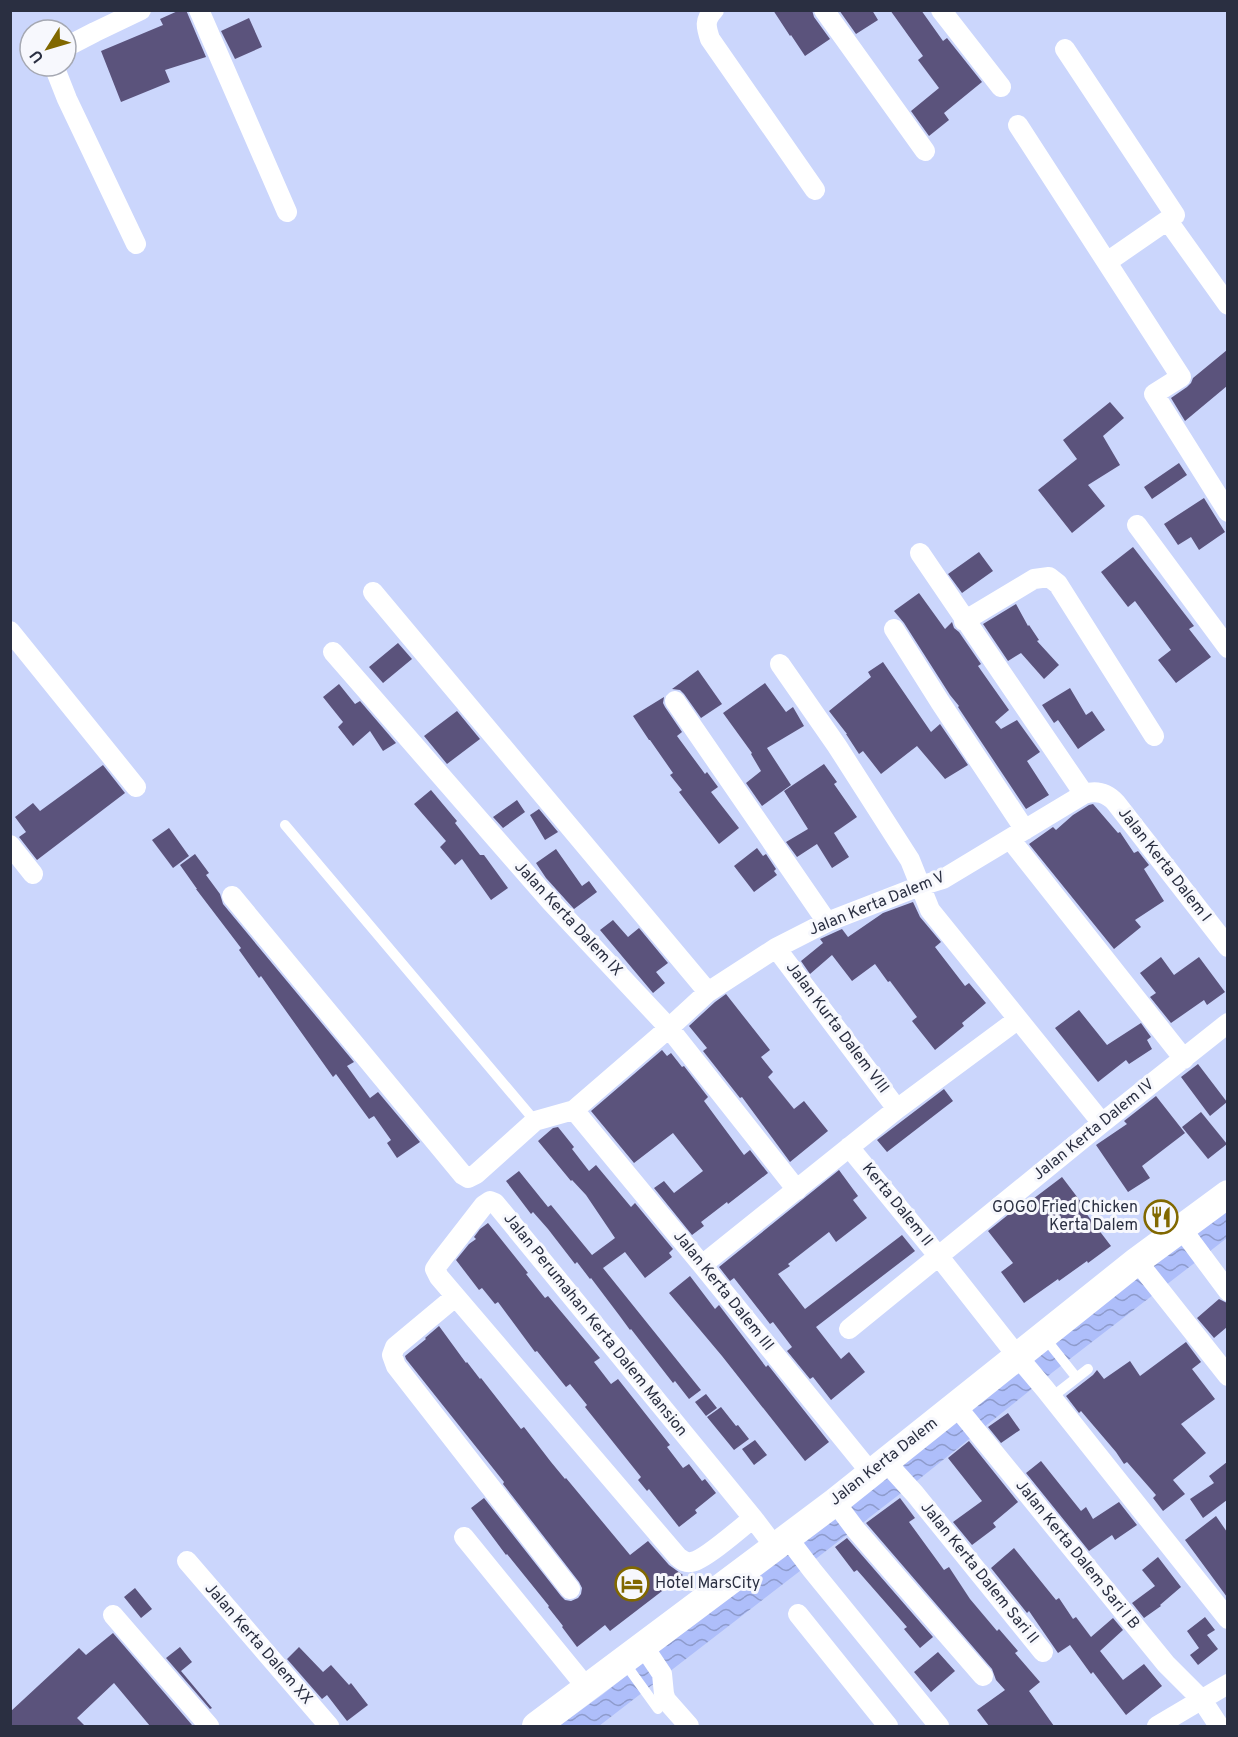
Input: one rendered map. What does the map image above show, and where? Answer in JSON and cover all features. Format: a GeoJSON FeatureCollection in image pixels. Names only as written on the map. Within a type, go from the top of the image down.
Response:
{"type":"FeatureCollection","features":[{"type":"Feature","properties":{"kind":"street"},"geometry":{"type":"LineString","coordinates":[[78,40],[119,15],[141,10]]}},
{"type":"Feature","properties":{"kind":"street"},"geometry":{"type":"LineString","coordinates":[[199,10],[287,212]]}},
{"type":"Feature","properties":{"kind":"street"},"geometry":{"type":"LineString","coordinates":[[714,10],[708,17],[706,25],[710,39],[814,190]]}},
{"type":"Feature","properties":{"kind":"street"},"geometry":{"type":"LineString","coordinates":[[824,10],[924,151]]}},
{"type":"Feature","properties":{"kind":"street"},"geometry":{"type":"LineString","coordinates":[[941,10],[1001,87]]}},
{"type":"Feature","properties":{"kind":"street"},"geometry":{"type":"LineString","coordinates":[[1065,49],[1175,215],[1107,262]]}},
{"type":"Feature","properties":{"kind":"street"},"geometry":{"type":"LineString","coordinates":[[59,78],[136,244]]}},
{"type":"Feature","properties":{"kind":"street"},"geometry":{"type":"LineString","coordinates":[[1018,125],[1181,378],[1154,394],[1220,483],[1227,512]]}},
{"type":"Feature","properties":{"kind":"street"},"geometry":{"type":"LineString","coordinates":[[1168,221],[1227,305]]}},
{"type":"Feature","properties":{"kind":"street"},"geometry":{"type":"LineString","coordinates":[[1137,525],[1227,648]]}},
{"type":"Feature","properties":{"kind":"street"},"geometry":{"type":"LineString","coordinates":[[920,553],[964,621],[1089,793]]}},
{"type":"Feature","properties":{"kind":"street"},"geometry":{"type":"LineString","coordinates":[[964,621],[1034,579],[1048,577],[1054,580],[1154,736]]}},
{"type":"Feature","properties":{"kind":"street"},"geometry":{"type":"LineString","coordinates":[[373,592],[708,992]]}},
{"type":"Feature","properties":{"kind":"street"},"geometry":{"type":"LineString","coordinates":[[894,629],[1018,835],[1184,1059]]}},
{"type":"Feature","properties":{"kind":"street"},"geometry":{"type":"LineString","coordinates":[[10,631],[136,787]]}},
{"type":"Feature","properties":{"kind":"street","name":"Jalan Kerta Dalem IX"},"geometry":{"type":"LineString","coordinates":[[333,652],[551,903],[669,1028],[796,1190]]}},
{"type":"Feature","properties":{"kind":"street"},"geometry":{"type":"LineString","coordinates":[[780,664],[837,746],[910,860],[930,910],[1102,1123]]}},
{"type":"Feature","properties":{"kind":"street"},"geometry":{"type":"LineString","coordinates":[[675,701],[827,922]]}},
{"type":"Feature","properties":{"kind":"street","name":"Jalan Kerta Dalem V"},"geometry":{"type":"LineString","coordinates":[[232,896],[455,1166],[468,1178],[476,1174],[535,1121],[574,1110],[708,992],[776,948],[827,922],[944,879],[1089,793]]}},
{"type":"Feature","properties":{"kind":"street","name":"Jalan Kerta Dalem I"},"geometry":{"type":"LineString","coordinates":[[1089,793],[1107,796],[1116,804],[1227,947]]}},
{"type":"Feature","properties":{"kind":"street"},"geometry":{"type":"LineString","coordinates":[[10,845],[33,874]]}},
{"type":"Feature","properties":{"kind":"street","name":"Jalan Kurta Dalem VIII"},"geometry":{"type":"LineString","coordinates":[[776,948],[897,1108]]}},
{"type":"Feature","properties":{"kind":"street"},"geometry":{"type":"LineString","coordinates":[[702,1265],[897,1108],[1017,1020]]}},
{"type":"Feature","properties":{"kind":"street","name":"Jalan Kerta Dalem IV"},"geometry":{"type":"LineString","coordinates":[[849,1329],[941,1259],[1102,1123],[1227,1023]]}},
{"type":"Feature","properties":{"kind":"street","name":"Jalan Kerta Dalem III"},"geometry":{"type":"LineString","coordinates":[[574,1110],[702,1265],[882,1467],[915,1494]]}},
{"type":"Feature","properties":{"kind":"street","name":"Kerta Dalem II"},"geometry":{"type":"LineString","coordinates":[[849,1147],[1049,1393],[1227,1619]]}},
{"type":"Feature","properties":{"kind":"street","name":"Jalan Kerta Dalem"},"geometry":{"type":"LineString","coordinates":[[536,1726],[587,1688],[636,1658],[784,1542],[837,1504],[1141,1265],[1227,1194]]}},
{"type":"Feature","properties":{"kind":"street","name":"Jalan Perumahan Kerta Dalem Mansion"},"geometry":{"type":"LineString","coordinates":[[753,1518],[699,1560],[682,1561],[455,1297],[435,1269],[484,1205],[493,1201],[753,1518],[784,1542],[812,1570],[939,1726]]}},
{"type":"Feature","properties":{"kind":"street"},"geometry":{"type":"LineString","coordinates":[[1183,1231],[1227,1291]]}},
{"type":"Feature","properties":{"kind":"street"},"geometry":{"type":"LineString","coordinates":[[1141,1265],[1227,1376]]}},
{"type":"Feature","properties":{"kind":"street"},"geometry":{"type":"LineString","coordinates":[[455,1297],[395,1347],[392,1355],[396,1366],[570,1589]]}},
{"type":"Feature","properties":{"kind":"street","name":"Jalan Kerta Dalem Sari I B"},"geometry":{"type":"LineString","coordinates":[[958,1408],[1166,1664],[1202,1700],[1219,1726]]}},
{"type":"Feature","properties":{"kind":"street","name":"Jalan Kerta Dalem Sari II"},"geometry":{"type":"LineString","coordinates":[[915,1494],[1043,1652]]}},
{"type":"Feature","properties":{"kind":"street"},"geometry":{"type":"LineString","coordinates":[[837,1504],[856,1530],[983,1676]]}},
{"type":"Feature","properties":{"kind":"street"},"geometry":{"type":"LineString","coordinates":[[464,1537],[587,1688]]}},
{"type":"Feature","properties":{"kind":"street","name":"Jalan Kerta Dalem XX"},"geometry":{"type":"LineString","coordinates":[[187,1561],[329,1726]]}},
{"type":"Feature","properties":{"kind":"street"},"geometry":{"type":"LineString","coordinates":[[798,1614],[888,1726]]}},
{"type":"Feature","properties":{"kind":"street"},"geometry":{"type":"LineString","coordinates":[[113,1615],[208,1726]]}},
{"type":"Feature","properties":{"kind":"street"},"geometry":{"type":"LineString","coordinates":[[636,1658],[662,1674],[657,1692],[664,1694],[666,1700],[688,1726]]}},
{"type":"Feature","properties":{"kind":"street"},"geometry":{"type":"LineString","coordinates":[[1165,1724],[1227,1684]]}},
{"type":"Feature","properties":{"kind":"lane"},"geometry":{"type":"LineString","coordinates":[[285,825],[535,1121]]}},
{"type":"Feature","properties":{"kind":"lane"},"geometry":{"type":"LineString","coordinates":[[1046,1339],[1074,1375]]}},
{"type":"Feature","properties":{"kind":"lane"},"geometry":{"type":"LineString","coordinates":[[1049,1393],[1074,1375],[1088,1369]]}},
{"type":"Feature","properties":{"kind":"lane"},"geometry":{"type":"LineString","coordinates":[[657,1692],[658,1709]]}},
{"type":"Feature","properties":{"kind":"water"},"geometry":{"type":"Polygon","coordinates":[[[1227,1205],[1227,1238],[918,1480],[599,1726],[559,1726],[602,1695],[1227,1205]]]}},
{"type":"Feature","properties":{"kind":"building"},"geometry":{"type":"Polygon","coordinates":[[[180,10],[186,10],[206,57],[165,70],[170,82],[121,102],[101,51],[163,25],[160,19],[180,10]]]}},
{"type":"Feature","properties":{"kind":"building"},"geometry":{"type":"Polygon","coordinates":[[[773,10],[812,10],[814,17],[830,39],[805,56],[773,10]]]}},
{"type":"Feature","properties":{"kind":"building"},"geometry":{"type":"Polygon","coordinates":[[[839,10],[872,10],[878,20],[856,34],[839,10]]]}},
{"type":"Feature","properties":{"kind":"building"},"geometry":{"type":"Polygon","coordinates":[[[890,10],[921,10],[943,41],[947,38],[982,82],[944,113],[949,120],[929,136],[911,111],[939,88],[918,60],[923,56],[890,10]]]}},
{"type":"Feature","properties":{"kind":"building"},"geometry":{"type":"Polygon","coordinates":[[[249,18],[262,47],[235,59],[221,31],[249,18]]]}},
{"type":"Feature","properties":{"kind":"building"},"geometry":{"type":"Polygon","coordinates":[[[1227,350],[1227,386],[1185,421],[1171,398],[1187,387],[1193,378],[1227,350]]]}},
{"type":"Feature","properties":{"kind":"building"},"geometry":{"type":"Polygon","coordinates":[[[1110,402],[1124,418],[1103,436],[1120,465],[1088,485],[1105,506],[1072,533],[1038,490],[1077,459],[1063,440],[1110,402]]]}},
{"type":"Feature","properties":{"kind":"building"},"geometry":{"type":"Polygon","coordinates":[[[1179,463],[1187,475],[1152,499],[1144,487],[1179,463]]]}},
{"type":"Feature","properties":{"kind":"building"},"geometry":{"type":"Polygon","coordinates":[[[1204,498],[1225,532],[1199,550],[1191,537],[1178,545],[1164,524],[1204,498]]]}},
{"type":"Feature","properties":{"kind":"building"},"geometry":{"type":"Polygon","coordinates":[[[1133,547],[1194,626],[1189,629],[1211,657],[1176,683],[1158,660],[1171,650],[1135,601],[1128,607],[1101,572],[1133,547]]]}},
{"type":"Feature","properties":{"kind":"building"},"geometry":{"type":"Polygon","coordinates":[[[979,552],[993,571],[962,593],[948,574],[979,552]]]}},
{"type":"Feature","properties":{"kind":"building"},"geometry":{"type":"Polygon","coordinates":[[[919,593],[945,629],[952,622],[981,664],[978,666],[1009,710],[995,722],[1001,729],[1017,720],[1040,752],[1027,761],[1049,795],[1026,809],[894,611],[919,593]]]}},
{"type":"Feature","properties":{"kind":"building"},"geometry":{"type":"Polygon","coordinates":[[[1016,604],[1039,640],[1037,641],[1059,665],[1044,679],[1021,653],[1008,661],[983,624],[1016,604]]]}},
{"type":"Feature","properties":{"kind":"building"},"geometry":{"type":"Polygon","coordinates":[[[398,643],[412,659],[383,683],[369,667],[398,643]]]}},
{"type":"Feature","properties":{"kind":"building"},"geometry":{"type":"Polygon","coordinates":[[[883,662],[931,732],[940,724],[968,765],[945,779],[917,746],[881,774],[863,751],[859,754],[829,711],[871,677],[868,672],[883,662]]]}},
{"type":"Feature","properties":{"kind":"building"},"geometry":{"type":"Polygon","coordinates":[[[698,670],[722,704],[701,718],[680,690],[672,689],[698,670]]]}},
{"type":"Feature","properties":{"kind":"building"},"geometry":{"type":"Polygon","coordinates":[[[765,683],[786,712],[793,707],[804,726],[767,748],[791,785],[762,806],[746,783],[761,771],[752,753],[723,713],[765,683]]]}},
{"type":"Feature","properties":{"kind":"building"},"geometry":{"type":"Polygon","coordinates":[[[339,684],[355,704],[360,701],[396,743],[383,751],[370,731],[353,746],[338,727],[343,722],[323,697],[339,684]]]}},
{"type":"Feature","properties":{"kind":"building"},"geometry":{"type":"Polygon","coordinates":[[[1070,688],[1086,715],[1092,711],[1105,730],[1078,749],[1058,720],[1054,723],[1042,705],[1070,688]]]}},
{"type":"Feature","properties":{"kind":"building"},"geometry":{"type":"Polygon","coordinates":[[[664,697],[665,707],[682,732],[677,736],[705,774],[707,772],[718,787],[711,792],[739,828],[719,844],[679,792],[682,790],[670,775],[673,773],[633,716],[664,697]]]}},
{"type":"Feature","properties":{"kind":"building"},"geometry":{"type":"Polygon","coordinates":[[[457,711],[480,739],[447,764],[424,736],[457,711]]]}},
{"type":"Feature","properties":{"kind":"building"},"geometry":{"type":"Polygon","coordinates":[[[824,764],[837,782],[834,784],[857,817],[834,833],[849,857],[832,868],[817,844],[797,857],[786,842],[808,829],[784,791],[824,764]]]}},
{"type":"Feature","properties":{"kind":"building"},"geometry":{"type":"Polygon","coordinates":[[[103,765],[125,793],[37,860],[19,837],[26,832],[15,817],[33,803],[40,811],[103,765]]]}},
{"type":"Feature","properties":{"kind":"building"},"geometry":{"type":"Polygon","coordinates":[[[431,790],[508,888],[491,900],[462,859],[455,865],[440,847],[446,841],[414,804],[431,790]]]}},
{"type":"Feature","properties":{"kind":"building"},"geometry":{"type":"Polygon","coordinates":[[[517,800],[525,812],[503,828],[493,817],[517,800]]]}},
{"type":"Feature","properties":{"kind":"building"},"geometry":{"type":"Polygon","coordinates":[[[1093,804],[1118,833],[1120,832],[1134,853],[1138,851],[1149,865],[1144,869],[1164,901],[1135,920],[1141,927],[1114,949],[1029,844],[1053,827],[1056,830],[1073,815],[1093,804]]]}},
{"type":"Feature","properties":{"kind":"building"},"geometry":{"type":"Polygon","coordinates":[[[539,809],[558,832],[545,840],[530,815],[539,809]]]}},
{"type":"Feature","properties":{"kind":"building"},"geometry":{"type":"Polygon","coordinates":[[[169,828],[189,856],[173,868],[152,840],[169,828]]]}},
{"type":"Feature","properties":{"kind":"building"},"geometry":{"type":"Polygon","coordinates":[[[757,848],[763,856],[766,854],[776,869],[774,871],[777,875],[754,892],[734,866],[757,848]]]}},
{"type":"Feature","properties":{"kind":"building"},"geometry":{"type":"Polygon","coordinates":[[[556,849],[582,886],[589,881],[597,892],[574,909],[546,878],[536,863],[556,849]]]}},
{"type":"Feature","properties":{"kind":"building"},"geometry":{"type":"Polygon","coordinates":[[[195,854],[209,873],[206,875],[220,894],[223,904],[354,1062],[347,1066],[370,1098],[378,1092],[420,1142],[397,1158],[387,1143],[391,1140],[374,1116],[369,1119],[336,1074],[333,1077],[261,976],[259,978],[239,950],[241,948],[180,865],[195,854]]]}},
{"type":"Feature","properties":{"kind":"building"},"geometry":{"type":"Polygon","coordinates":[[[913,902],[920,917],[941,942],[935,947],[965,986],[969,983],[986,1003],[962,1023],[964,1026],[935,1050],[912,1021],[917,1017],[875,964],[852,981],[832,955],[810,974],[801,961],[823,943],[820,939],[842,929],[848,937],[883,913],[913,902]]]}},
{"type":"Feature","properties":{"kind":"building"},"geometry":{"type":"Polygon","coordinates":[[[613,920],[628,937],[639,928],[668,963],[656,972],[665,983],[653,993],[600,930],[613,920]]]}},
{"type":"Feature","properties":{"kind":"building"},"geometry":{"type":"Polygon","coordinates":[[[1161,957],[1174,975],[1199,957],[1225,992],[1207,1005],[1204,1000],[1171,1023],[1150,997],[1156,993],[1140,973],[1161,957]]]}},
{"type":"Feature","properties":{"kind":"building"},"geometry":{"type":"Polygon","coordinates":[[[726,994],[770,1050],[761,1057],[773,1072],[768,1077],[794,1109],[804,1101],[828,1131],[790,1162],[742,1097],[740,1098],[703,1051],[707,1048],[689,1026],[726,994]]]}},
{"type":"Feature","properties":{"kind":"building"},"geometry":{"type":"Polygon","coordinates":[[[1079,1010],[1107,1045],[1141,1023],[1151,1037],[1147,1040],[1152,1049],[1129,1064],[1126,1060],[1098,1082],[1055,1028],[1079,1010]]]}},
{"type":"Feature","properties":{"kind":"building"},"geometry":{"type":"Polygon","coordinates":[[[662,1050],[667,1056],[671,1053],[682,1067],[684,1066],[708,1097],[704,1101],[744,1155],[750,1150],[768,1173],[701,1222],[704,1226],[692,1235],[654,1188],[664,1181],[674,1193],[703,1171],[673,1133],[634,1163],[591,1111],[662,1050]]]}},
{"type":"Feature","properties":{"kind":"building"},"geometry":{"type":"Polygon","coordinates":[[[1198,1064],[1227,1102],[1210,1116],[1181,1077],[1198,1064]]]}},
{"type":"Feature","properties":{"kind":"building"},"geometry":{"type":"Polygon","coordinates":[[[944,1089],[953,1101],[887,1152],[877,1140],[944,1089]]]}},
{"type":"Feature","properties":{"kind":"building"},"geometry":{"type":"Polygon","coordinates":[[[1156,1096],[1185,1133],[1142,1166],[1150,1178],[1128,1192],[1096,1145],[1127,1124],[1124,1121],[1156,1096]]]}},
{"type":"Feature","properties":{"kind":"building"},"geometry":{"type":"Polygon","coordinates":[[[1201,1112],[1227,1144],[1208,1159],[1182,1127],[1201,1112]]]}},
{"type":"Feature","properties":{"kind":"building"},"geometry":{"type":"Polygon","coordinates":[[[558,1127],[589,1171],[596,1165],[631,1207],[635,1203],[673,1249],[669,1253],[672,1257],[645,1278],[625,1252],[603,1268],[701,1390],[689,1399],[630,1330],[591,1278],[577,1262],[575,1264],[533,1212],[531,1214],[506,1181],[519,1171],[548,1207],[551,1205],[592,1255],[615,1238],[586,1195],[571,1181],[538,1141],[553,1128],[558,1127]]]}},
{"type":"Feature","properties":{"kind":"building"},"geometry":{"type":"Polygon","coordinates":[[[839,1170],[858,1196],[853,1200],[867,1218],[836,1242],[829,1232],[778,1274],[805,1309],[902,1235],[915,1251],[816,1327],[841,1359],[849,1352],[865,1372],[831,1400],[813,1377],[810,1379],[787,1351],[792,1347],[773,1322],[770,1324],[734,1278],[730,1281],[719,1267],[839,1170]]]}},
{"type":"Feature","properties":{"kind":"building"},"geometry":{"type":"Polygon","coordinates":[[[1062,1177],[1111,1246],[1024,1303],[1001,1272],[1013,1263],[988,1231],[1062,1177]]]}},
{"type":"Feature","properties":{"kind":"building"},"geometry":{"type":"Polygon","coordinates":[[[488,1223],[545,1298],[548,1296],[600,1358],[594,1362],[611,1384],[618,1379],[670,1445],[667,1447],[683,1468],[689,1464],[702,1481],[705,1479],[716,1493],[695,1510],[697,1513],[679,1527],[649,1489],[647,1491],[638,1480],[641,1477],[585,1407],[587,1405],[570,1384],[566,1387],[537,1351],[535,1352],[498,1302],[495,1304],[482,1288],[479,1290],[456,1260],[476,1239],[474,1237],[480,1229],[488,1223]]]}},
{"type":"Feature","properties":{"kind":"building"},"geometry":{"type":"Polygon","coordinates":[[[690,1276],[715,1309],[719,1305],[766,1367],[768,1365],[829,1442],[805,1461],[669,1293],[690,1276]]]}},
{"type":"Feature","properties":{"kind":"building"},"geometry":{"type":"Polygon","coordinates":[[[1219,1299],[1227,1303],[1227,1327],[1214,1338],[1197,1318],[1219,1299]]]}},
{"type":"Feature","properties":{"kind":"building"},"geometry":{"type":"Polygon","coordinates":[[[439,1326],[466,1363],[481,1378],[521,1429],[524,1427],[630,1555],[648,1541],[669,1565],[683,1575],[610,1631],[605,1625],[577,1647],[549,1606],[506,1555],[471,1508],[484,1498],[561,1596],[571,1601],[578,1598],[582,1588],[579,1582],[503,1484],[504,1482],[406,1359],[405,1356],[439,1326]]]}},
{"type":"Feature","properties":{"kind":"building"},"geometry":{"type":"Polygon","coordinates":[[[1186,1342],[1201,1362],[1192,1369],[1215,1399],[1181,1424],[1206,1453],[1173,1480],[1185,1494],[1163,1511],[1153,1498],[1156,1495],[1127,1462],[1124,1464],[1066,1396],[1097,1370],[1104,1379],[1130,1361],[1140,1376],[1186,1342]]]}},
{"type":"Feature","properties":{"kind":"building"},"geometry":{"type":"Polygon","coordinates":[[[706,1394],[717,1408],[706,1416],[695,1402],[706,1394]]]}},
{"type":"Feature","properties":{"kind":"building"},"geometry":{"type":"Polygon","coordinates":[[[721,1407],[749,1439],[734,1450],[707,1417],[721,1407]]]}},
{"type":"Feature","properties":{"kind":"building"},"geometry":{"type":"Polygon","coordinates":[[[1008,1413],[1020,1430],[1001,1443],[988,1427],[1008,1413]]]}},
{"type":"Feature","properties":{"kind":"building"},"geometry":{"type":"Polygon","coordinates":[[[755,1440],[767,1455],[754,1465],[742,1449],[755,1440]]]}},
{"type":"Feature","properties":{"kind":"building"},"geometry":{"type":"Polygon","coordinates":[[[969,1441],[1018,1502],[993,1523],[996,1527],[972,1545],[953,1522],[982,1501],[948,1458],[969,1441]]]}},
{"type":"Feature","properties":{"kind":"building"},"geometry":{"type":"Polygon","coordinates":[[[1041,1461],[1081,1511],[1086,1507],[1093,1519],[1119,1502],[1137,1525],[1115,1540],[1112,1535],[1089,1551],[1026,1473],[1041,1461]]]}},
{"type":"Feature","properties":{"kind":"building"},"geometry":{"type":"Polygon","coordinates":[[[1227,1462],[1227,1500],[1203,1518],[1190,1499],[1214,1483],[1209,1476],[1227,1462]]]}},
{"type":"Feature","properties":{"kind":"building"},"geometry":{"type":"Polygon","coordinates":[[[900,1498],[915,1518],[909,1522],[944,1570],[949,1567],[970,1599],[997,1631],[999,1629],[1018,1651],[1015,1653],[1040,1682],[1029,1691],[1054,1726],[989,1726],[977,1710],[1005,1690],[996,1680],[992,1669],[866,1523],[900,1498]]]}},
{"type":"Feature","properties":{"kind":"building"},"geometry":{"type":"Polygon","coordinates":[[[1216,1516],[1227,1532],[1227,1597],[1185,1540],[1216,1516]]]}},
{"type":"Feature","properties":{"kind":"building"},"geometry":{"type":"Polygon","coordinates":[[[847,1538],[933,1637],[920,1648],[904,1629],[907,1627],[857,1570],[854,1572],[835,1547],[847,1538]]]}},
{"type":"Feature","properties":{"kind":"building"},"geometry":{"type":"Polygon","coordinates":[[[1014,1548],[1056,1600],[1059,1598],[1073,1619],[1076,1617],[1091,1637],[1113,1618],[1123,1630],[1100,1651],[1123,1680],[1144,1664],[1162,1686],[1126,1715],[1070,1645],[1058,1653],[1029,1611],[1027,1613],[991,1568],[1014,1548]]]}},
{"type":"Feature","properties":{"kind":"building"},"geometry":{"type":"Polygon","coordinates":[[[1158,1557],[1181,1587],[1144,1618],[1132,1603],[1155,1586],[1142,1570],[1158,1557]]]}},
{"type":"Feature","properties":{"kind":"building"},"geometry":{"type":"Polygon","coordinates":[[[135,1588],[152,1609],[141,1618],[124,1597],[135,1588]]]}},
{"type":"Feature","properties":{"kind":"building"},"geometry":{"type":"Polygon","coordinates":[[[1205,1617],[1215,1630],[1207,1635],[1218,1649],[1198,1665],[1190,1655],[1199,1648],[1187,1631],[1205,1617]]]}},
{"type":"Feature","properties":{"kind":"building"},"geometry":{"type":"Polygon","coordinates":[[[113,1633],[192,1725],[150,1726],[114,1683],[77,1718],[85,1726],[10,1726],[10,1712],[79,1648],[86,1655],[113,1633]]]}},
{"type":"Feature","properties":{"kind":"building"},"geometry":{"type":"Polygon","coordinates":[[[180,1647],[192,1662],[181,1671],[212,1708],[210,1709],[166,1658],[180,1647]]]}},
{"type":"Feature","properties":{"kind":"building"},"geometry":{"type":"Polygon","coordinates":[[[299,1647],[323,1672],[331,1665],[349,1685],[351,1683],[368,1705],[347,1721],[327,1695],[322,1699],[287,1659],[299,1647]]]}},
{"type":"Feature","properties":{"kind":"building"},"geometry":{"type":"Polygon","coordinates":[[[938,1652],[955,1671],[931,1692],[914,1672],[938,1652]]]}},
{"type":"Feature","properties":{"kind":"place","name":"GOGO Fried Chicken Kerta Dalem"},"geometry":{"type":"Point","coordinates":[1161,1217]}},
{"type":"Feature","properties":{"kind":"place","name":"Hotel MarsCity"},"geometry":{"type":"Point","coordinates":[632,1584]}}]}
